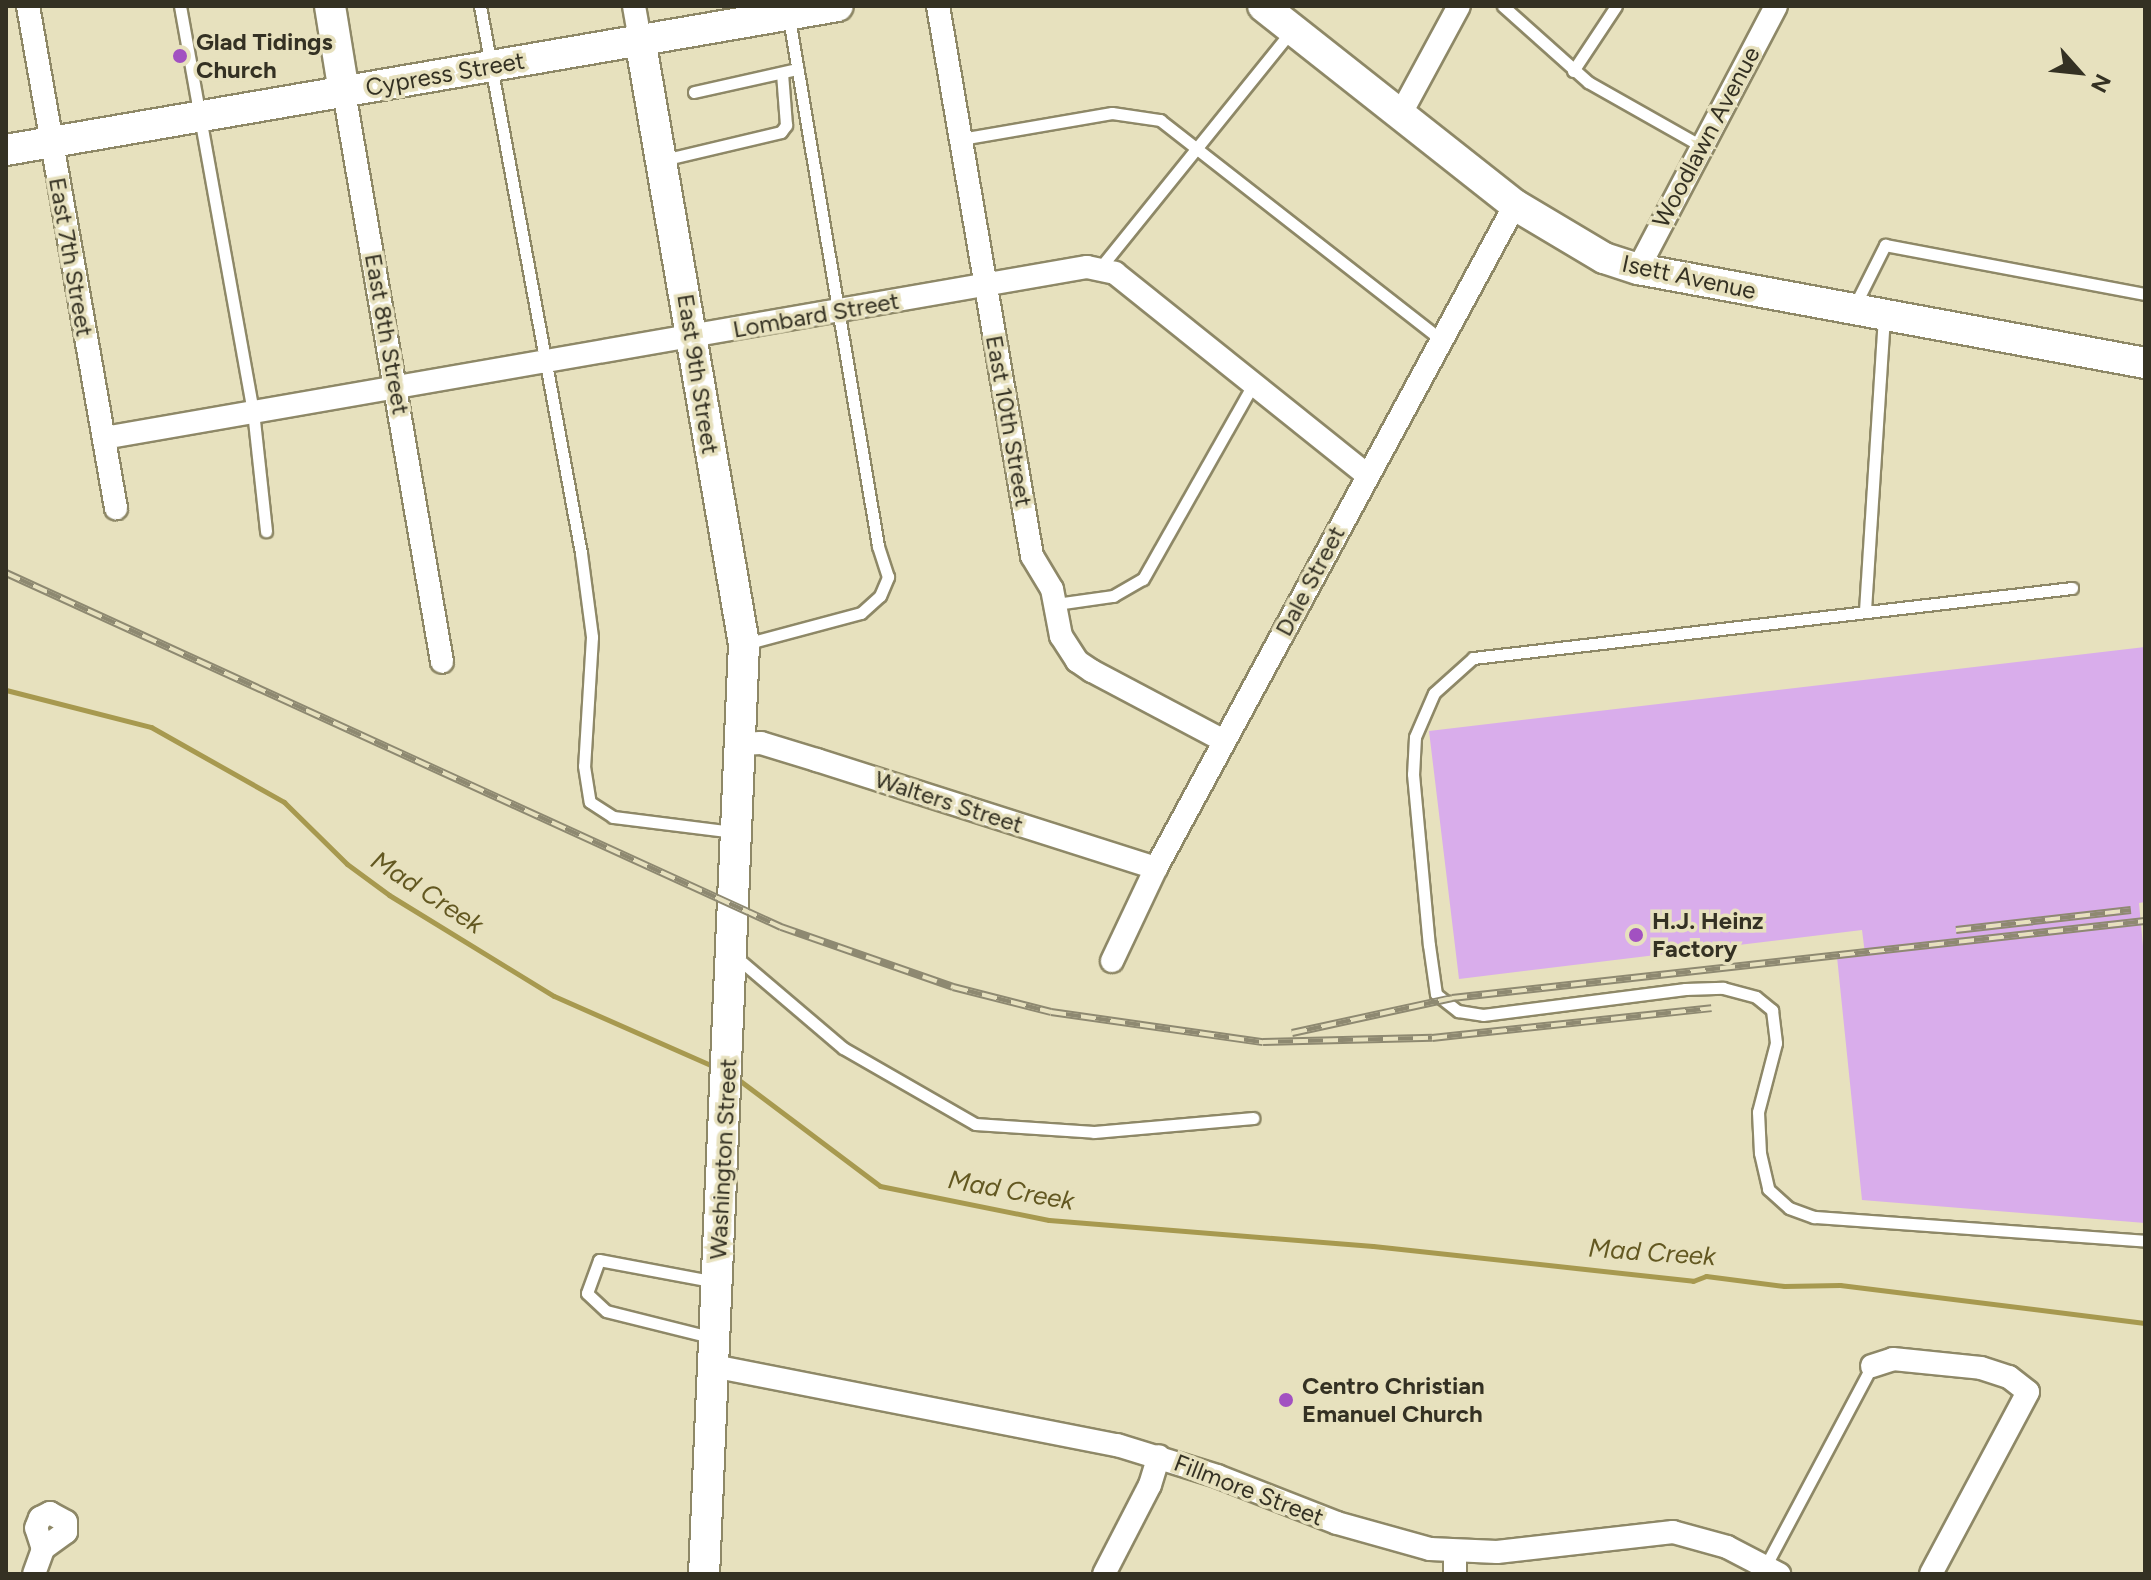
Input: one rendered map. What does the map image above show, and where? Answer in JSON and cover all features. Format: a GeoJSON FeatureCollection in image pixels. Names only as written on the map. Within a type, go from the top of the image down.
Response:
{"type":"FeatureCollection","features":[{"type":"Feature","properties":{"kind":"main road","name":"East 8th Street"},"geometry":{"type":"LineString","coordinates":[[330,6],[344,92]]}},
{"type":"Feature","properties":{"kind":"main road","name":"Cypress Street"},"geometry":{"type":"LineString","coordinates":[[6,150],[344,92],[788,10],[838,6]]}},
{"type":"Feature","properties":{"kind":"main road","name":"Isett Avenue"},"geometry":{"type":"LineString","coordinates":[[1263,6],[1515,205],[1556,233],[1638,269],[2145,363]]}},
{"type":"Feature","properties":{"kind":"main road","name":"East 9th Street"},"geometry":{"type":"LineString","coordinates":[[640,39],[744,644],[740,744]]}},
{"type":"Feature","properties":{"kind":"main road","name":"Washington Street"},"geometry":{"type":"LineString","coordinates":[[704,1574],[740,744]]}},
{"type":"Feature","properties":{"kind":"street","name":"East 7th Street"},"geometry":{"type":"LineString","coordinates":[[28,6],[116,508]]}},
{"type":"Feature","properties":{"kind":"street","name":"East 9th Street"},"geometry":{"type":"LineString","coordinates":[[634,6],[640,39]]}},
{"type":"Feature","properties":{"kind":"street","name":"East 10th Street"},"geometry":{"type":"LineString","coordinates":[[938,6],[1032,556],[1056,604],[1061,636],[1077,661],[1224,741]]}},
{"type":"Feature","properties":{"kind":"street"},"geometry":{"type":"LineString","coordinates":[[1400,115],[1459,6]]}},
{"type":"Feature","properties":{"kind":"street","name":"Woodlawn Avenue"},"geometry":{"type":"LineString","coordinates":[[1638,269],[1776,6]]}},
{"type":"Feature","properties":{"kind":"street","name":"East 8th Street"},"geometry":{"type":"LineString","coordinates":[[344,92],[442,662]]}},
{"type":"Feature","properties":{"kind":"street","name":"Dale Street"},"geometry":{"type":"LineString","coordinates":[[1112,961],[1156,868],[1515,205]]}},
{"type":"Feature","properties":{"kind":"street"},"geometry":{"type":"LineString","coordinates":[[1100,268],[1115,273],[1255,381],[1367,475]]}},
{"type":"Feature","properties":{"kind":"street","name":"Lombard Street"},"geometry":{"type":"LineString","coordinates":[[104,438],[986,285],[1100,268]]}},
{"type":"Feature","properties":{"kind":"street","name":"Walters Street"},"geometry":{"type":"LineString","coordinates":[[740,744],[761,743],[803,755],[1156,868]]}},
{"type":"Feature","properties":{"kind":"street","name":"Fillmore Street"},"geometry":{"type":"LineString","coordinates":[[714,1352],[1159,1456],[1388,1540],[1455,1551],[1497,1552],[1673,1532],[1727,1547],[1768,1571]]}},
{"type":"Feature","properties":{"kind":"street"},"geometry":{"type":"LineString","coordinates":[[1872,1366],[1893,1359],[1981,1368],[2009,1377],[2028,1392],[1932,1574]]}},
{"type":"Feature","properties":{"kind":"street"},"geometry":{"type":"LineString","coordinates":[[1104,1574],[1150,1485],[1159,1456]]}},
{"type":"Feature","properties":{"kind":"street"},"geometry":{"type":"LineString","coordinates":[[34,1574],[43,1549]]}},
{"type":"Feature","properties":{"kind":"street"},"geometry":{"type":"LineString","coordinates":[[1455,1551],[1455,1574]]}},
{"type":"Feature","properties":{"kind":"lane"},"geometry":{"type":"LineString","coordinates":[[180,6],[253,411],[266,531]]}},
{"type":"Feature","properties":{"kind":"lane"},"geometry":{"type":"LineString","coordinates":[[480,6],[489,66],[550,360],[592,637],[584,766],[590,802],[613,817],[737,833]]}},
{"type":"Feature","properties":{"kind":"lane"},"geometry":{"type":"LineString","coordinates":[[1503,6],[1573,71],[1701,146]]}},
{"type":"Feature","properties":{"kind":"lane"},"geometry":{"type":"LineString","coordinates":[[1573,71],[1616,6]]}},
{"type":"Feature","properties":{"kind":"lane"},"geometry":{"type":"LineString","coordinates":[[744,644],[861,613],[880,596],[888,577],[788,10]]}},
{"type":"Feature","properties":{"kind":"lane"},"geometry":{"type":"LineString","coordinates":[[1100,268],[1292,29]]}},
{"type":"Feature","properties":{"kind":"lane"},"geometry":{"type":"LineString","coordinates":[[694,92],[797,69]]}},
{"type":"Feature","properties":{"kind":"lane"},"geometry":{"type":"LineString","coordinates":[[663,160],[781,132],[786,125],[782,73]]}},
{"type":"Feature","properties":{"kind":"lane"},"geometry":{"type":"LineString","coordinates":[[961,139],[1112,113],[1160,120],[1440,339]]}},
{"type":"Feature","properties":{"kind":"lane"},"geometry":{"type":"LineString","coordinates":[[1853,309],[1885,245],[2145,294]]}},
{"type":"Feature","properties":{"kind":"lane"},"geometry":{"type":"LineString","coordinates":[[1865,610],[1884,315]]}},
{"type":"Feature","properties":{"kind":"lane"},"geometry":{"type":"LineString","coordinates":[[1056,604],[1113,596],[1143,579],[1255,381]]}},
{"type":"Feature","properties":{"kind":"lane"},"geometry":{"type":"LineString","coordinates":[[2072,588],[1473,658],[1434,693],[1415,737],[1413,774],[1436,994],[1458,1011],[1483,1015],[1685,989],[1723,988],[1756,997],[1772,1010],[1776,1043],[1758,1112],[1760,1153],[1768,1189],[1789,1208],[1814,1217],[2145,1241]]}},
{"type":"Feature","properties":{"kind":"lane"},"geometry":{"type":"LineString","coordinates":[[732,954],[843,1048],[975,1124],[1094,1132],[1253,1118]]}},
{"type":"Feature","properties":{"kind":"lane"},"geometry":{"type":"LineString","coordinates":[[714,1352],[606,1311],[587,1293],[599,1260],[717,1282]]}},
{"type":"Feature","properties":{"kind":"lane"},"geometry":{"type":"LineString","coordinates":[[1768,1571],[1872,1366]]}},
{"type":"Feature","properties":{"kind":"building","name":"H.J. Heinz Factory"},"geometry":{"type":"Polygon","coordinates":[[[2145,647],[2145,902],[2139,903],[2145,968],[2145,1223],[1862,1200],[1837,957],[1865,954],[1862,930],[1459,979],[1429,731],[2145,647]]]}},
{"type":"Feature","properties":{"kind":"waterway","name":"Mad Creek"},"geometry":{"type":"LineString","coordinates":[[6,690],[151,727],[284,802],[347,864],[389,895],[554,996],[715,1067]]}},
{"type":"Feature","properties":{"kind":"waterway","name":"Mad Creek"},"geometry":{"type":"LineString","coordinates":[[735,1077],[880,1186],[1049,1220],[1373,1246],[1693,1281],[1706,1276],[1784,1286],[1840,1285],[2145,1323]]}},
{"type":"Feature","properties":{"kind":"railway"},"geometry":{"type":"LineString","coordinates":[[6,573],[781,927],[953,987],[1051,1012],[1263,1042],[1432,1038],[1711,1008]]}},
{"type":"Feature","properties":{"kind":"railway"},"geometry":{"type":"LineString","coordinates":[[1956,930],[2131,910]]}},
{"type":"Feature","properties":{"kind":"railway"},"geometry":{"type":"LineString","coordinates":[[1292,1033],[1452,998],[2145,921]]}},
{"type":"Feature","properties":{"kind":"place","name":"Glad Tidings Church"},"geometry":{"type":"Point","coordinates":[180,56]}},
{"type":"Feature","properties":{"kind":"place","name":"H.J. Heinz Factory"},"geometry":{"type":"Point","coordinates":[1636,935]}},
{"type":"Feature","properties":{"kind":"place","name":"Centro Christian Emanuel Church"},"geometry":{"type":"Point","coordinates":[1286,1400]}}]}
